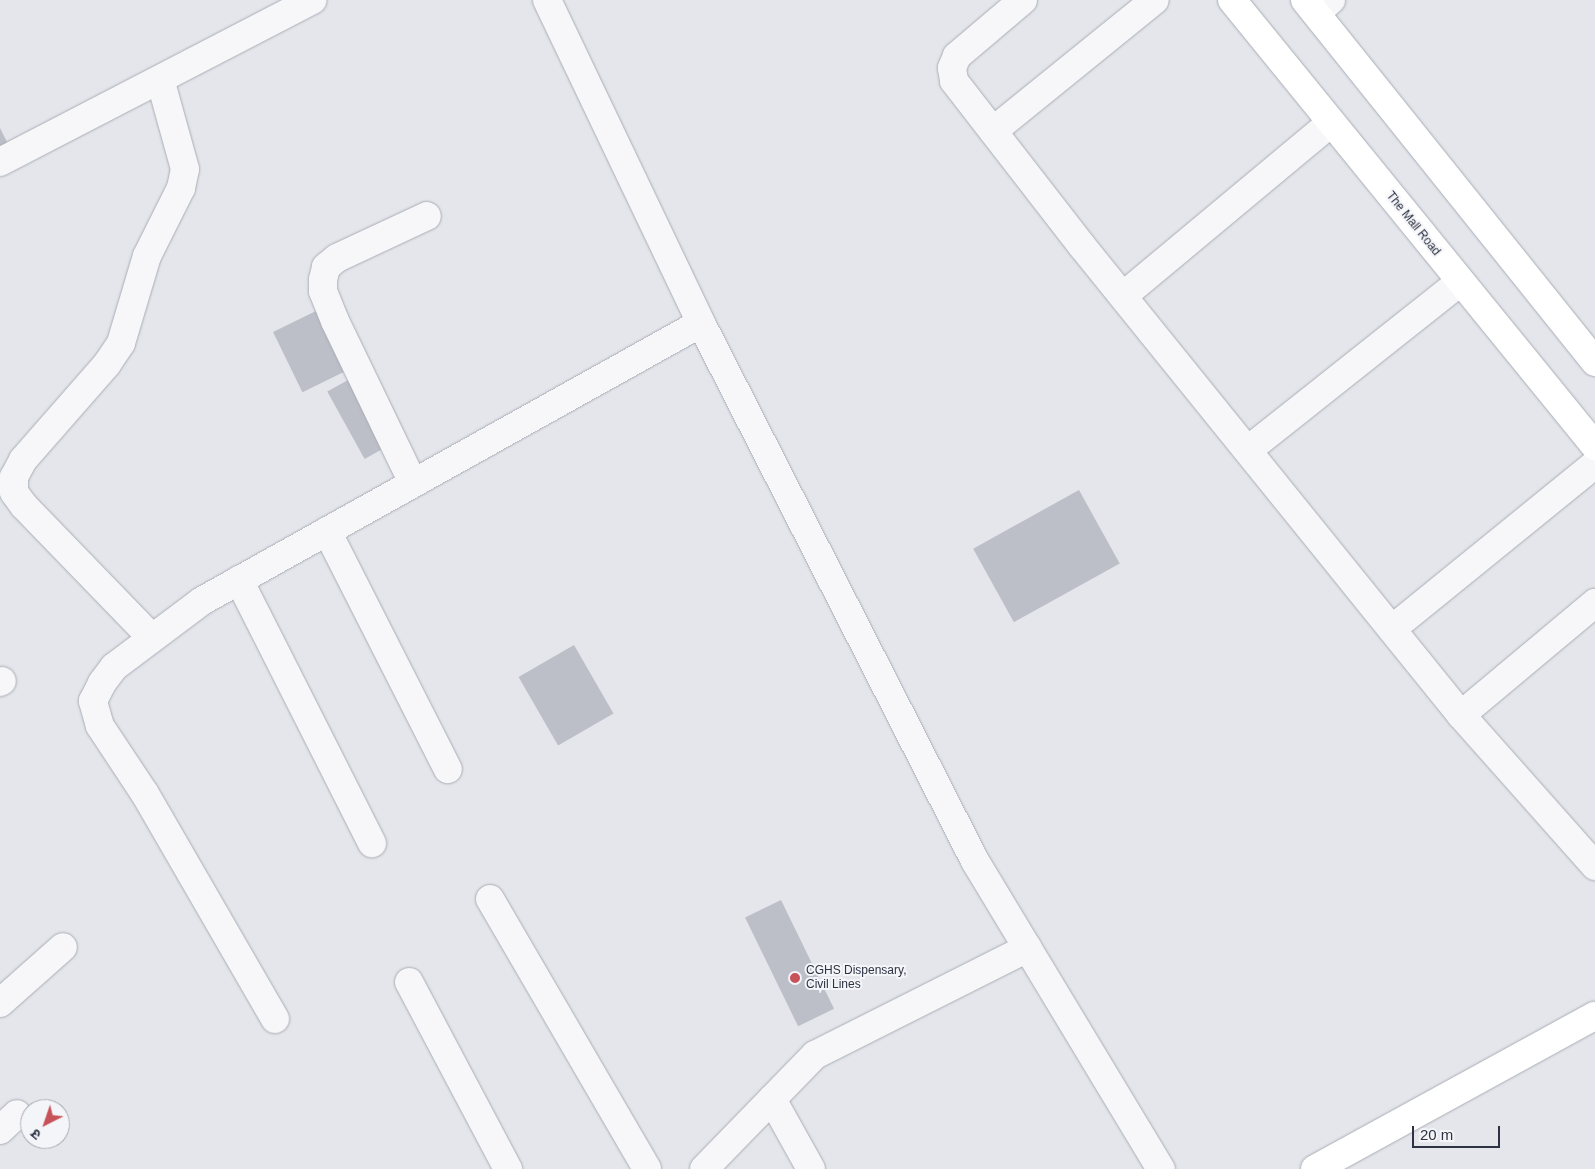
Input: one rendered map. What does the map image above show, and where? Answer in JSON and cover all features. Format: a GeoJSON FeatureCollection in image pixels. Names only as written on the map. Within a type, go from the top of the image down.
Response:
{"type":"FeatureCollection","features":[{"type":"Feature","properties":{"kind":"main road","name":"The Mall Road"},"geometry":{"type":"LineString","coordinates":[[1232,0],[1595,446]]}},
{"type":"Feature","properties":{"kind":"main road"},"geometry":{"type":"LineString","coordinates":[[1317,4],[1595,362]]}},
{"type":"Feature","properties":{"kind":"main road"},"geometry":{"type":"LineString","coordinates":[[1316,1169],[1595,1016]]}},
{"type":"Feature","properties":{"kind":"street"},"geometry":{"type":"LineString","coordinates":[[0,162],[312,0]]}},
{"type":"Feature","properties":{"kind":"street"},"geometry":{"type":"LineString","coordinates":[[547,0],[701,323],[975,860],[1161,1169]]}},
{"type":"Feature","properties":{"kind":"street"},"geometry":{"type":"LineString","coordinates":[[1023,0],[968,44],[957,56],[952,68],[954,81],[1123,296],[1461,715],[1595,866]]}},
{"type":"Feature","properties":{"kind":"street"},"geometry":{"type":"LineString","coordinates":[[993,131],[1154,0]]}},
{"type":"Feature","properties":{"kind":"street"},"geometry":{"type":"LineString","coordinates":[[151,637],[24,506],[14,492],[14,477],[23,460],[107,364],[121,343],[147,256],[181,188],[185,169],[160,79]]}},
{"type":"Feature","properties":{"kind":"street"},"geometry":{"type":"LineString","coordinates":[[1123,296],[1331,123]]}},
{"type":"Feature","properties":{"kind":"street"},"geometry":{"type":"LineString","coordinates":[[413,483],[335,321],[323,290],[323,280],[326,267],[337,258],[427,216]]}},
{"type":"Feature","properties":{"kind":"street"},"geometry":{"type":"LineString","coordinates":[[1248,450],[1460,282]]}},
{"type":"Feature","properties":{"kind":"street"},"geometry":{"type":"LineString","coordinates":[[275,1019],[146,794],[100,726],[93,701],[102,682],[114,667],[151,637],[202,601],[701,323]]}},
{"type":"Feature","properties":{"kind":"street"},"geometry":{"type":"LineString","coordinates":[[1392,629],[1595,464]]}},
{"type":"Feature","properties":{"kind":"street"},"geometry":{"type":"LineString","coordinates":[[327,531],[448,769]]}},
{"type":"Feature","properties":{"kind":"street"},"geometry":{"type":"LineString","coordinates":[[239,580],[372,843]]}},
{"type":"Feature","properties":{"kind":"street"},"geometry":{"type":"LineString","coordinates":[[1461,715],[1595,603]]}},
{"type":"Feature","properties":{"kind":"street"},"geometry":{"type":"LineString","coordinates":[[490,898],[647,1169]]}},
{"type":"Feature","properties":{"kind":"street"},"geometry":{"type":"LineString","coordinates":[[0,1003],[63,947]]}},
{"type":"Feature","properties":{"kind":"street"},"geometry":{"type":"LineString","coordinates":[[704,1169],[815,1054],[1028,948]]}},
{"type":"Feature","properties":{"kind":"street"},"geometry":{"type":"LineString","coordinates":[[409,982],[508,1169]]}},
{"type":"Feature","properties":{"kind":"street"},"geometry":{"type":"LineString","coordinates":[[772,1099],[811,1169]]}},
{"type":"Feature","properties":{"kind":"building"},"geometry":{"type":"Polygon","coordinates":[[[0,128],[8,144],[0,148],[0,128]]]}},
{"type":"Feature","properties":{"kind":"building"},"geometry":{"type":"Polygon","coordinates":[[[318,310],[347,370],[302,392],[273,332],[318,310]]]}},
{"type":"Feature","properties":{"kind":"building"},"geometry":{"type":"Polygon","coordinates":[[[350,379],[387,446],[365,459],[327,392],[350,379]]]}},
{"type":"Feature","properties":{"kind":"building"},"geometry":{"type":"Polygon","coordinates":[[[1079,490],[1120,563],[1014,622],[973,549],[1079,490]]]}},
{"type":"Feature","properties":{"kind":"building"},"geometry":{"type":"Polygon","coordinates":[[[574,645],[614,713],[558,745],[519,677],[574,645]]]}},
{"type":"Feature","properties":{"kind":"building"},"geometry":{"type":"Polygon","coordinates":[[[781,900],[834,1009],[798,1026],[745,918],[781,900]]]}},
{"type":"Feature","properties":{"kind":"place","name":"CGHS Dispensary, Civil Lines"},"geometry":{"type":"Point","coordinates":[795,978]}}]}
